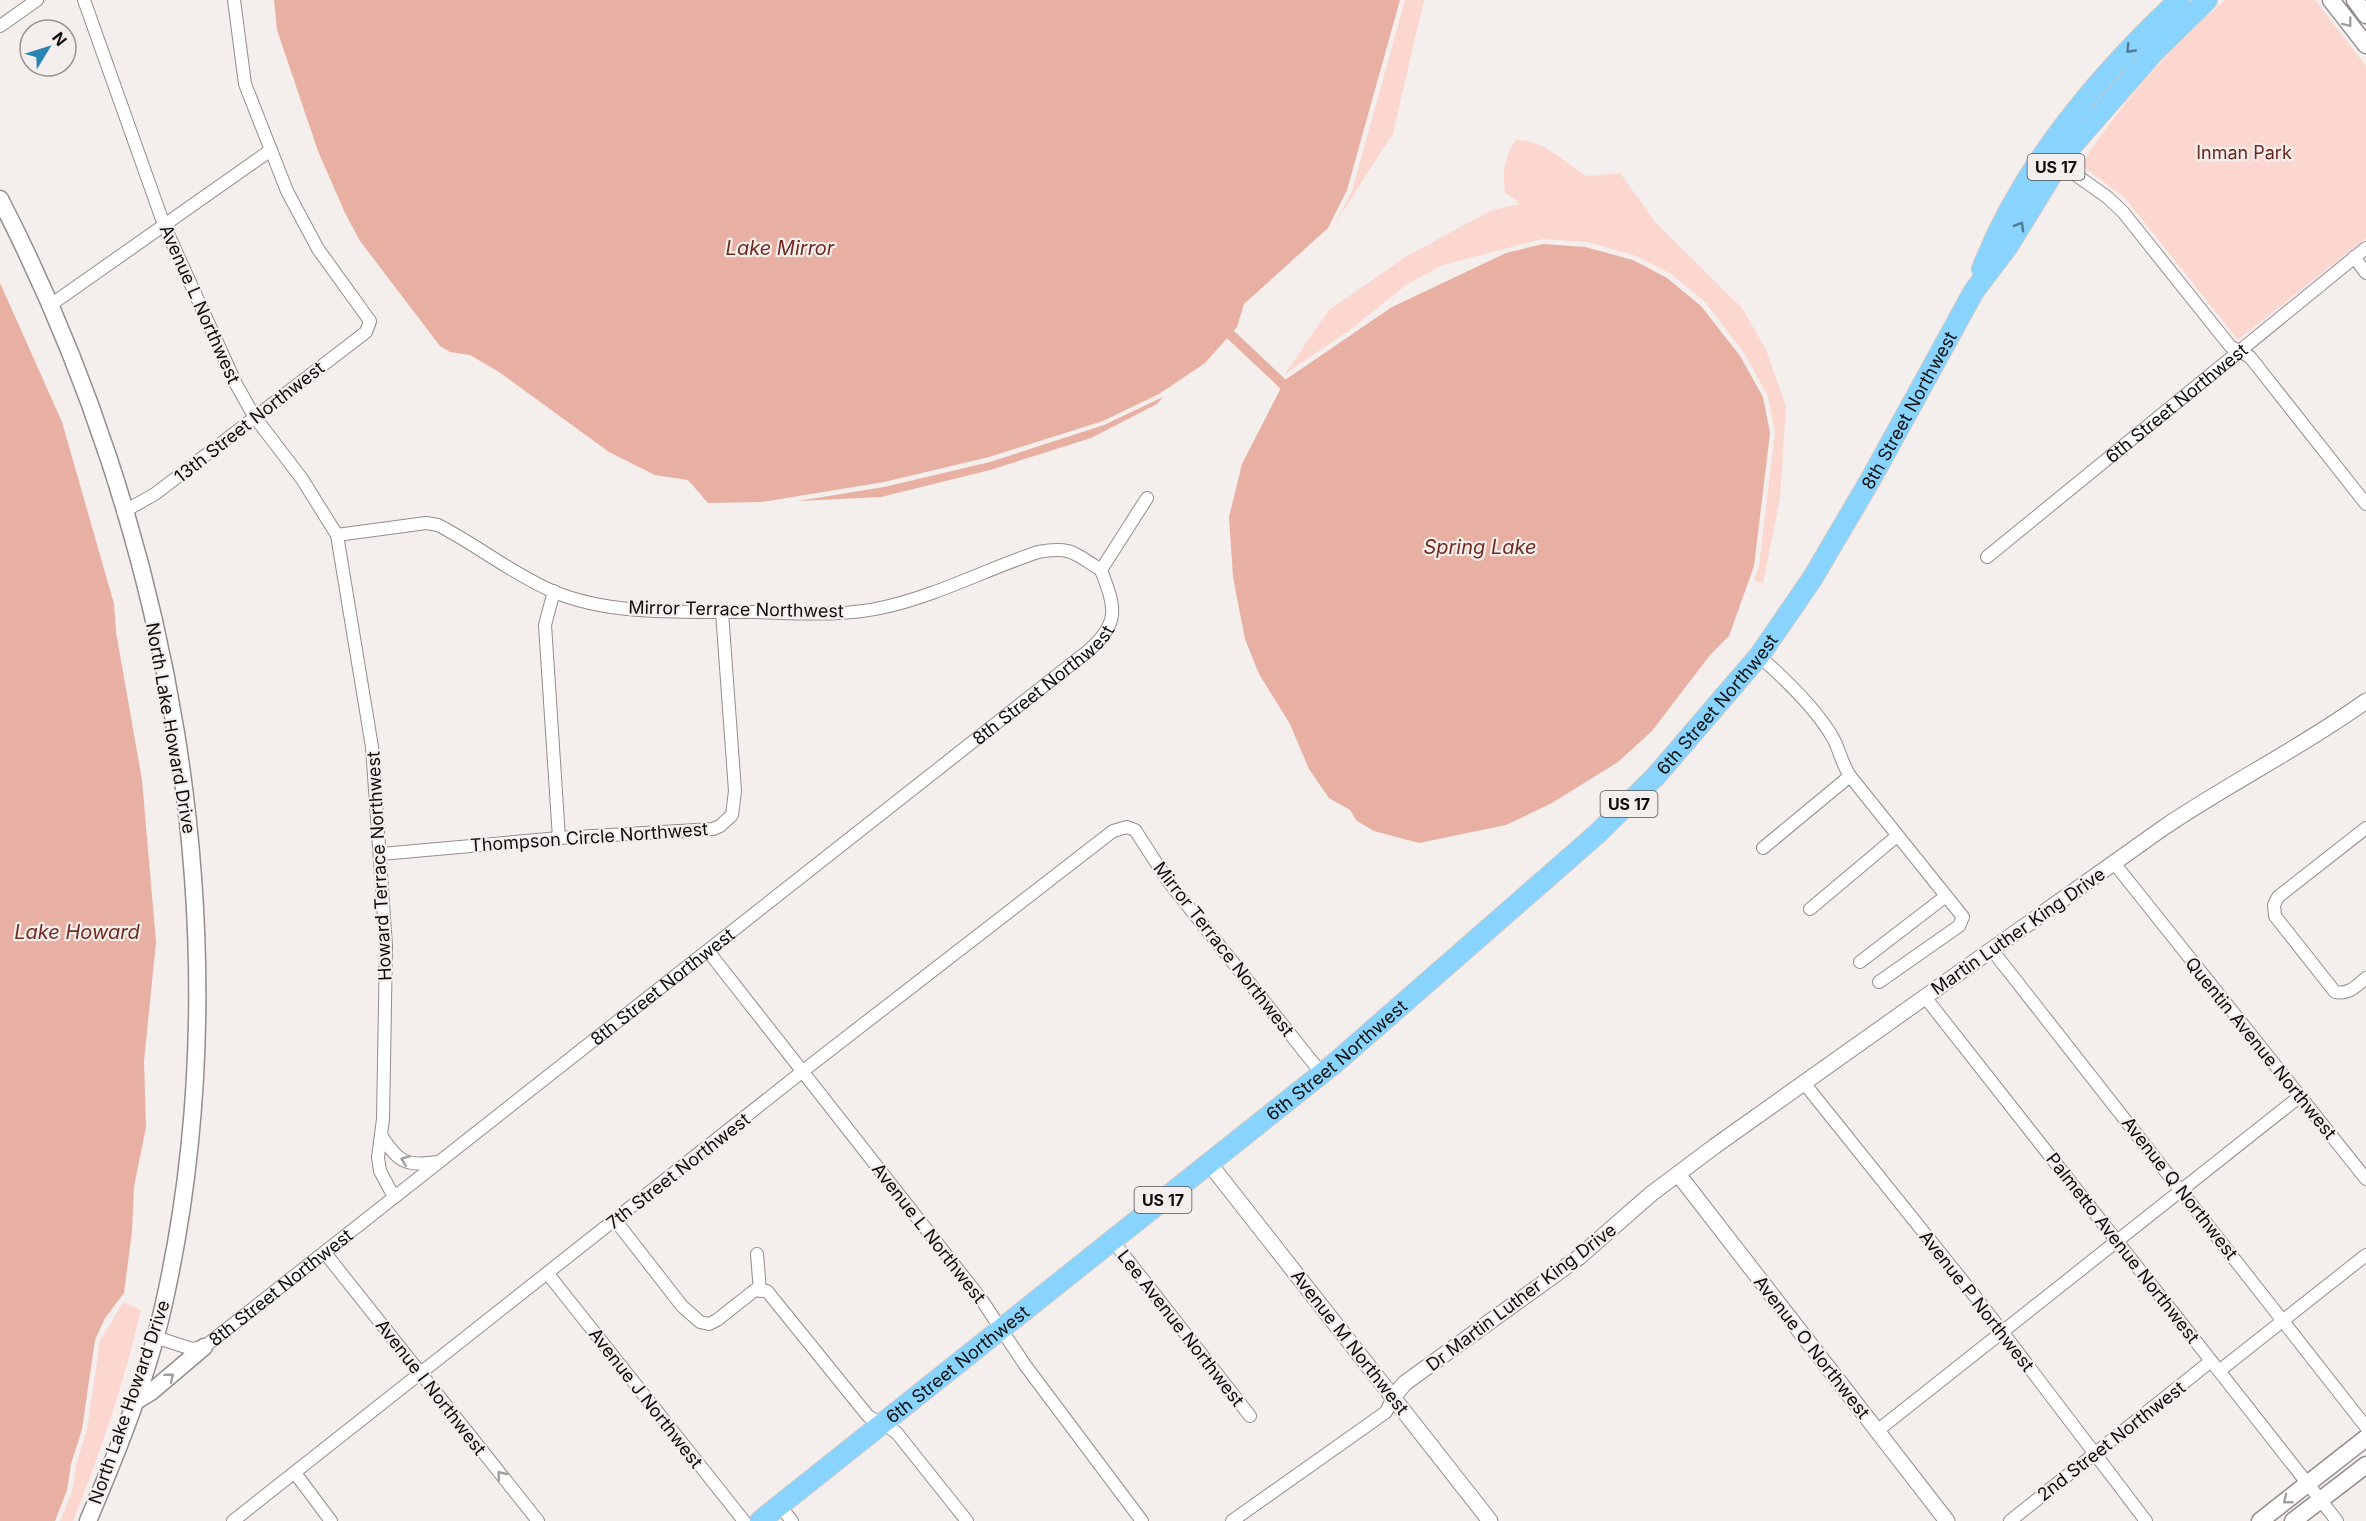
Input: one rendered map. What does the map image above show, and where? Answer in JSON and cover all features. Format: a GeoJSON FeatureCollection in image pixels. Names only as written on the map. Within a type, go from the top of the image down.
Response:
{"type":"FeatureCollection","features":[{"type":"Feature","properties":{"kind":"highway","name":"8th Street Northwest"},"geometry":{"type":"LineString","coordinates":[[1974,291],[1994,238],[2028,180],[2067,123],[2104,77],[2179,0]]}},
{"type":"Feature","properties":{"kind":"highway","name":"8th Street Northwest"},"geometry":{"type":"LineString","coordinates":[[1843,528],[1974,291],[2008,246],[2061,159],[2153,53],[2207,0]]}},
{"type":"Feature","properties":{"kind":"highway"},"geometry":{"type":"LineString","coordinates":[[2061,159],[2102,95],[2104,77]]}},
{"type":"Feature","properties":{"kind":"highway","name":"6th Street Northwest"},"geometry":{"type":"LineString","coordinates":[[759,1521],[1322,1074],[1611,821],[1682,747],[1759,656],[1843,528]]}},
{"type":"Feature","properties":{"kind":"main road"},"geometry":{"type":"LineString","coordinates":[[2331,0],[2366,45]]}},
{"type":"Feature","properties":{"kind":"main road"},"geometry":{"type":"LineString","coordinates":[[2355,0],[2366,15]]}},
{"type":"Feature","properties":{"kind":"main road","name":"North Lake Howard Drive"},"geometry":{"type":"LineString","coordinates":[[0,199],[49,306],[89,406],[144,584],[173,720],[195,887],[198,1018],[192,1118],[174,1253],[155,1337],[133,1403],[88,1521]]}},
{"type":"Feature","properties":{"kind":"main road"},"geometry":{"type":"LineString","coordinates":[[133,1403],[151,1392],[204,1347]]}},
{"type":"Feature","properties":{"kind":"main road"},"geometry":{"type":"LineString","coordinates":[[2260,1521],[2366,1438]]}},
{"type":"Feature","properties":{"kind":"main road"},"geometry":{"type":"LineString","coordinates":[[2293,1521],[2366,1465]]}},
{"type":"Feature","properties":{"kind":"street"},"geometry":{"type":"LineString","coordinates":[[0,26],[37,0]]}},
{"type":"Feature","properties":{"kind":"street","name":"Avenue L Northwest"},"geometry":{"type":"LineString","coordinates":[[84,0],[164,225],[236,384],[254,416],[302,479],[337,535]]}},
{"type":"Feature","properties":{"kind":"street"},"geometry":{"type":"LineString","coordinates":[[49,306],[271,150],[242,72],[234,0]]}},
{"type":"Feature","properties":{"kind":"street","name":"13th Street Northwest"},"geometry":{"type":"LineString","coordinates":[[123,512],[155,494],[366,332],[369,325],[367,313],[303,225],[271,150]]}},
{"type":"Feature","properties":{"kind":"street"},"geometry":{"type":"LineString","coordinates":[[2061,159],[2123,212],[2230,346],[2250,357],[2366,504]]}},
{"type":"Feature","properties":{"kind":"street","name":"6th Street Northwest"},"geometry":{"type":"LineString","coordinates":[[1987,557],[2240,351],[2253,337],[2366,248]]}},
{"type":"Feature","properties":{"kind":"street"},"geometry":{"type":"LineString","coordinates":[[2354,257],[2366,273]]}},
{"type":"Feature","properties":{"kind":"street"},"geometry":{"type":"LineString","coordinates":[[1101,570],[1146,498]]}},
{"type":"Feature","properties":{"kind":"street","name":"Mirror Terrace Northwest"},"geometry":{"type":"LineString","coordinates":[[337,535],[426,523],[438,525],[554,591],[598,603],[632,608],[722,612],[860,611],[904,602],[1038,552],[1065,548],[1101,570]]}},
{"type":"Feature","properties":{"kind":"street","name":"Howard Terrace Northwest"},"geometry":{"type":"LineString","coordinates":[[337,535],[372,747],[386,946],[381,1136],[378,1157],[380,1171],[394,1197]]}},
{"type":"Feature","properties":{"kind":"street","name":"8th Street Northwest"},"geometry":{"type":"LineString","coordinates":[[155,1337],[192,1349],[204,1347],[1099,641],[1112,618],[1113,602],[1101,570]]}},
{"type":"Feature","properties":{"kind":"street"},"geometry":{"type":"LineString","coordinates":[[554,591],[545,625],[559,838]]}},
{"type":"Feature","properties":{"kind":"street","name":"Thompson Circle Northwest"},"geometry":{"type":"LineString","coordinates":[[381,854],[559,838],[713,829],[720,826],[732,814],[735,791],[722,612]]}},
{"type":"Feature","properties":{"kind":"street"},"geometry":{"type":"LineString","coordinates":[[1759,656],[1787,681],[1833,738],[1840,761],[1850,776],[1963,917],[1959,926],[1879,982]]}},
{"type":"Feature","properties":{"kind":"street","name":"Martin Luther King Drive"},"geometry":{"type":"LineString","coordinates":[[1677,1174],[2197,805],[2297,748],[2366,701]]}},
{"type":"Feature","properties":{"kind":"street"},"geometry":{"type":"LineString","coordinates":[[1763,848],[1850,776]]}},
{"type":"Feature","properties":{"kind":"street","name":"Mirror Terrace Northwest"},"geometry":{"type":"LineString","coordinates":[[1127,827],[1141,837],[1168,881],[1322,1074]]}},
{"type":"Feature","properties":{"kind":"street","name":"7th Street Northwest"},"geometry":{"type":"LineString","coordinates":[[233,1521],[1105,835],[1127,827]]}},
{"type":"Feature","properties":{"kind":"street"},"geometry":{"type":"LineString","coordinates":[[2366,828],[2278,897],[2274,907],[2275,916],[2325,979],[2339,993],[2350,990],[2366,978]]}},
{"type":"Feature","properties":{"kind":"street"},"geometry":{"type":"LineString","coordinates":[[1810,909],[1897,836]]}},
{"type":"Feature","properties":{"kind":"street","name":"Quentin Avenue Northwest"},"geometry":{"type":"LineString","coordinates":[[2114,863],[2366,1179]]}},
{"type":"Feature","properties":{"kind":"street"},"geometry":{"type":"LineString","coordinates":[[1860,962],[1946,897]]}},
{"type":"Feature","properties":{"kind":"street","name":"Avenue Q Northwest"},"geometry":{"type":"LineString","coordinates":[[1992,950],[2366,1427]]}},
{"type":"Feature","properties":{"kind":"street","name":"Avenue L Northwest"},"geometry":{"type":"LineString","coordinates":[[708,951],[981,1299],[1025,1365],[1142,1521]]}},
{"type":"Feature","properties":{"kind":"street","name":"Palmetto Avenue Northwest"},"geometry":{"type":"LineString","coordinates":[[1925,997],[2337,1521]]}},
{"type":"Feature","properties":{"kind":"street","name":"Avenue P Northwest"},"geometry":{"type":"LineString","coordinates":[[1804,1083],[2002,1331],[2146,1521]]}},
{"type":"Feature","properties":{"kind":"street"},"geometry":{"type":"LineString","coordinates":[[1877,1431],[2299,1097]]}},
{"type":"Feature","properties":{"kind":"street"},"geometry":{"type":"LineString","coordinates":[[381,1136],[394,1155],[410,1164],[439,1162]]}},
{"type":"Feature","properties":{"kind":"street","name":"Avenue M Northwest"},"geometry":{"type":"LineString","coordinates":[[1209,1163],[1388,1388],[1490,1521]]}},
{"type":"Feature","properties":{"kind":"street","name":"Dr Martin Luther King Drive"},"geometry":{"type":"LineString","coordinates":[[1393,1397],[1405,1383],[1599,1242],[1651,1194],[1677,1174]]}},
{"type":"Feature","properties":{"kind":"street","name":"Avenue O Northwest"},"geometry":{"type":"LineString","coordinates":[[1677,1174],[1947,1521]]}},
{"type":"Feature","properties":{"kind":"street"},"geometry":{"type":"LineString","coordinates":[[615,1220],[682,1306],[700,1322],[709,1324],[748,1294],[766,1291],[868,1416],[896,1432],[968,1521]]}},
{"type":"Feature","properties":{"kind":"street","name":"Lee Avenue Northwest"},"geometry":{"type":"LineString","coordinates":[[1112,1240],[1250,1416]]}},
{"type":"Feature","properties":{"kind":"street","name":"Avenue I Northwest"},"geometry":{"type":"LineString","coordinates":[[325,1253],[538,1521]]}},
{"type":"Feature","properties":{"kind":"street"},"geometry":{"type":"LineString","coordinates":[[757,1254],[760,1291]]}},
{"type":"Feature","properties":{"kind":"street","name":"2nd Street Northwest"},"geometry":{"type":"LineString","coordinates":[[2010,1521],[2215,1366],[2283,1320],[2366,1255]]}},
{"type":"Feature","properties":{"kind":"street","name":"Avenue J Northwest"},"geometry":{"type":"LineString","coordinates":[[548,1274],[744,1521]]}},
{"type":"Feature","properties":{"kind":"street"},"geometry":{"type":"LineString","coordinates":[[1232,1521],[1386,1412],[1393,1397]]}},
{"type":"Feature","properties":{"kind":"street"},"geometry":{"type":"LineString","coordinates":[[295,1473],[331,1521]]}},
{"type":"Feature","properties":{"kind":"street"},"geometry":{"type":"LineString","coordinates":[[779,1505],[792,1521]]}},
{"type":"Feature","properties":{"kind":"green space"},"geometry":{"type":"Polygon","coordinates":[[[1405,0],[1424,0],[1393,133],[1335,224],[1352,191],[1405,0]]]}},
{"type":"Feature","properties":{"kind":"green space","name":"Inman Park"},"geometry":{"type":"Polygon","coordinates":[[[2225,0],[2315,0],[2366,66],[2366,238],[2238,340],[2125,198],[2081,165],[2112,120],[2147,77],[2184,37],[2225,0]]]}},
{"type":"Feature","properties":{"kind":"green space"},"geometry":{"type":"Polygon","coordinates":[[[1516,140],[1544,147],[1586,176],[1620,173],[1656,223],[1742,308],[1766,350],[1786,406],[1780,498],[1763,584],[1754,580],[1759,567],[1775,432],[1768,396],[1744,353],[1705,302],[1671,274],[1636,256],[1587,242],[1542,239],[1443,265],[1406,285],[1350,330],[1285,374],[1328,311],[1405,257],[1492,210],[1520,204],[1505,192],[1504,184],[1506,159],[1516,140]]]}},
{"type":"Feature","properties":{"kind":"green space"},"geometry":{"type":"Polygon","coordinates":[[[123,1302],[141,1310],[127,1364],[102,1443],[73,1521],[60,1521],[72,1492],[76,1465],[87,1429],[100,1341],[123,1302]]]}},
{"type":"Feature","properties":{"kind":"water","name":"Lake Mirror"},"geometry":{"type":"Polygon","coordinates":[[[274,0],[1400,0],[1347,190],[1328,228],[1244,304],[1237,327],[1205,363],[1159,394],[1103,421],[989,457],[884,482],[762,502],[708,503],[688,480],[655,475],[609,452],[499,372],[470,355],[450,352],[440,346],[360,241],[345,213],[318,151],[277,30],[274,0]]]}},
{"type":"Feature","properties":{"kind":"water","name":"Spring Lake"},"geometry":{"type":"Polygon","coordinates":[[[1543,244],[1585,247],[1633,260],[1667,278],[1701,306],[1740,356],[1763,397],[1770,433],[1754,566],[1729,636],[1710,655],[1652,731],[1618,762],[1552,803],[1506,825],[1419,843],[1374,831],[1357,821],[1350,810],[1329,798],[1309,769],[1290,724],[1259,674],[1245,639],[1233,577],[1229,517],[1242,464],[1285,380],[1392,307],[1506,253],[1543,244]]]}},
{"type":"Feature","properties":{"kind":"water","name":"Lake Howard"},"geometry":{"type":"Polygon","coordinates":[[[0,283],[62,422],[114,604],[116,632],[142,780],[156,942],[144,1061],[146,1127],[134,1187],[132,1231],[124,1293],[105,1318],[95,1340],[82,1429],[71,1464],[67,1490],[55,1521],[0,1521],[0,283]]]}},
{"type":"Feature","properties":{"kind":"water"},"geometry":{"type":"Polygon","coordinates":[[[1163,397],[1157,404],[1091,438],[990,470],[881,497],[798,501],[884,487],[990,462],[1104,425],[1163,397]]]}},
{"type":"Feature","properties":{"kind":"waterway"},"geometry":{"type":"LineString","coordinates":[[1231,335],[1283,384]]}}]}
